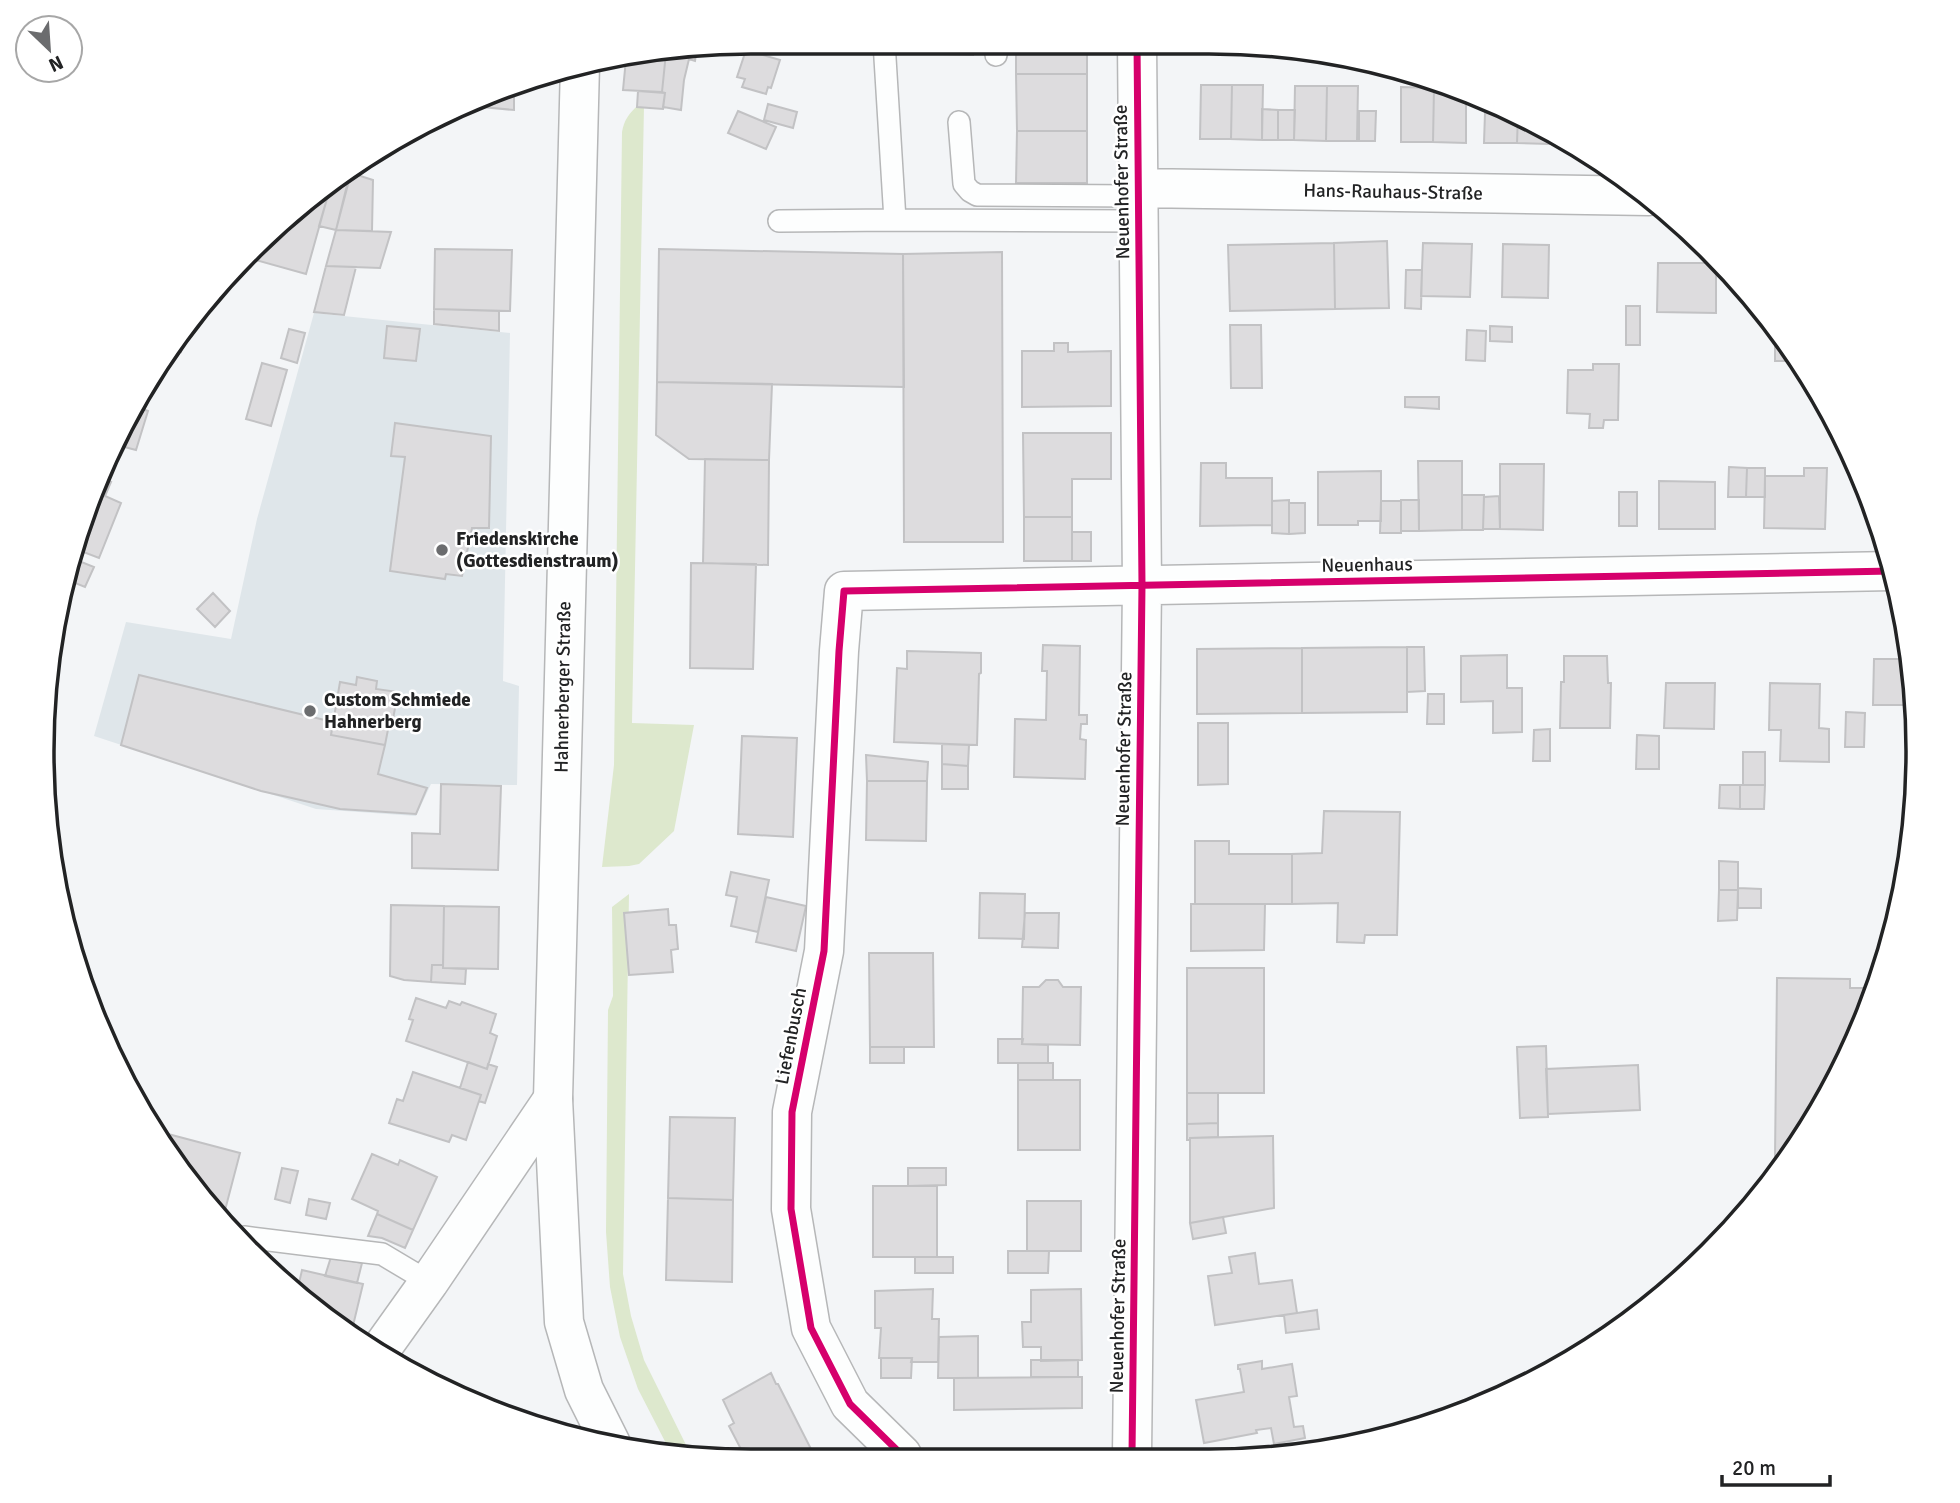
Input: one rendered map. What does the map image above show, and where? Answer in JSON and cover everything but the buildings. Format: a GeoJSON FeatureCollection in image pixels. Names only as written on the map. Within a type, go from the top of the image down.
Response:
{"type":"FeatureCollection","features":[{"type":"Feature","properties":{"kind":"street","name":"Neuenhofer Straße"},"geometry":{"type":"LineString","coordinates":[[1132,1449],[1142,585],[1137,54]]}},
{"type":"Feature","properties":{"kind":"street","name":"Hahnerberger Straße"},"geometry":{"type":"LineString","coordinates":[[580,76],[554,1099],[564,1322],[584,1390],[605,1433]]}},
{"type":"Feature","properties":{"kind":"street","name":"Hans-Rauhaus-Straße"},"geometry":{"type":"LineString","coordinates":[[1138,202],[1630,196]]}},
{"type":"Feature","properties":{"kind":"street","name":"Neuenhaus"},"geometry":{"type":"LineString","coordinates":[[844,590],[1882,571]]}},
{"type":"Feature","properties":{"kind":"street","name":"Liefenbusch"},"geometry":{"type":"LineString","coordinates":[[844,590],[824,951],[792,1111],[791,1209],[811,1328],[850,1404],[896,1449]]}},
{"type":"Feature","properties":{"kind":"street"},"geometry":{"type":"LineString","coordinates":[[385,1344],[554,1099]]}},
{"type":"Feature","properties":{"kind":"lane"},"geometry":{"type":"LineString","coordinates":[[885,54],[895,220]]}},
{"type":"Feature","properties":{"kind":"lane"},"geometry":{"type":"LineString","coordinates":[[959,122],[964,184],[977,195],[1138,202]]}},
{"type":"Feature","properties":{"kind":"lane"},"geometry":{"type":"LineString","coordinates":[[779,221],[895,220],[1138,202]]}},
{"type":"Feature","properties":{"kind":"lane"},"geometry":{"type":"LineString","coordinates":[[252,1238],[382,1254],[429,1282]]}},
{"type":"Feature","properties":{"kind":"shaded area"},"geometry":{"type":"Polygon","coordinates":[[[314,313],[510,333],[503,681],[519,686],[517,785],[431,784],[416,816],[316,809],[94,736],[126,622],[231,639],[257,519],[314,313]]]}},
{"type":"Feature","properties":{"kind":"green space"},"geometry":{"type":"Polygon","coordinates":[[[637,106],[644,106],[632,723],[694,725],[674,831],[639,864],[602,867],[614,765],[622,132],[627,118],[637,106]]]}},
{"type":"Feature","properties":{"kind":"green space"},"geometry":{"type":"Polygon","coordinates":[[[629,894],[623,1274],[631,1316],[644,1360],[686,1445],[666,1444],[638,1389],[620,1337],[610,1287],[606,1232],[608,1010],[613,996],[612,907],[629,894]]]}},
{"type":"Feature","properties":{"kind":"cycle path"},"geometry":{"type":"LineString","coordinates":[[1132,1449],[1142,585],[1137,54]]}},
{"type":"Feature","properties":{"kind":"cycle path"},"geometry":{"type":"LineString","coordinates":[[896,1449],[850,1404],[811,1328],[791,1209],[792,1112],[824,951],[844,591],[1882,571]]}},
{"type":"Feature","properties":{"kind":"place","name":"Friedenskirche (Gottesdienstraum)"},"geometry":{"type":"Point","coordinates":[442,550]}},
{"type":"Feature","properties":{"kind":"place","name":"Custom Schmiede Hahnerberg"},"geometry":{"type":"Point","coordinates":[310,711]}}]}
